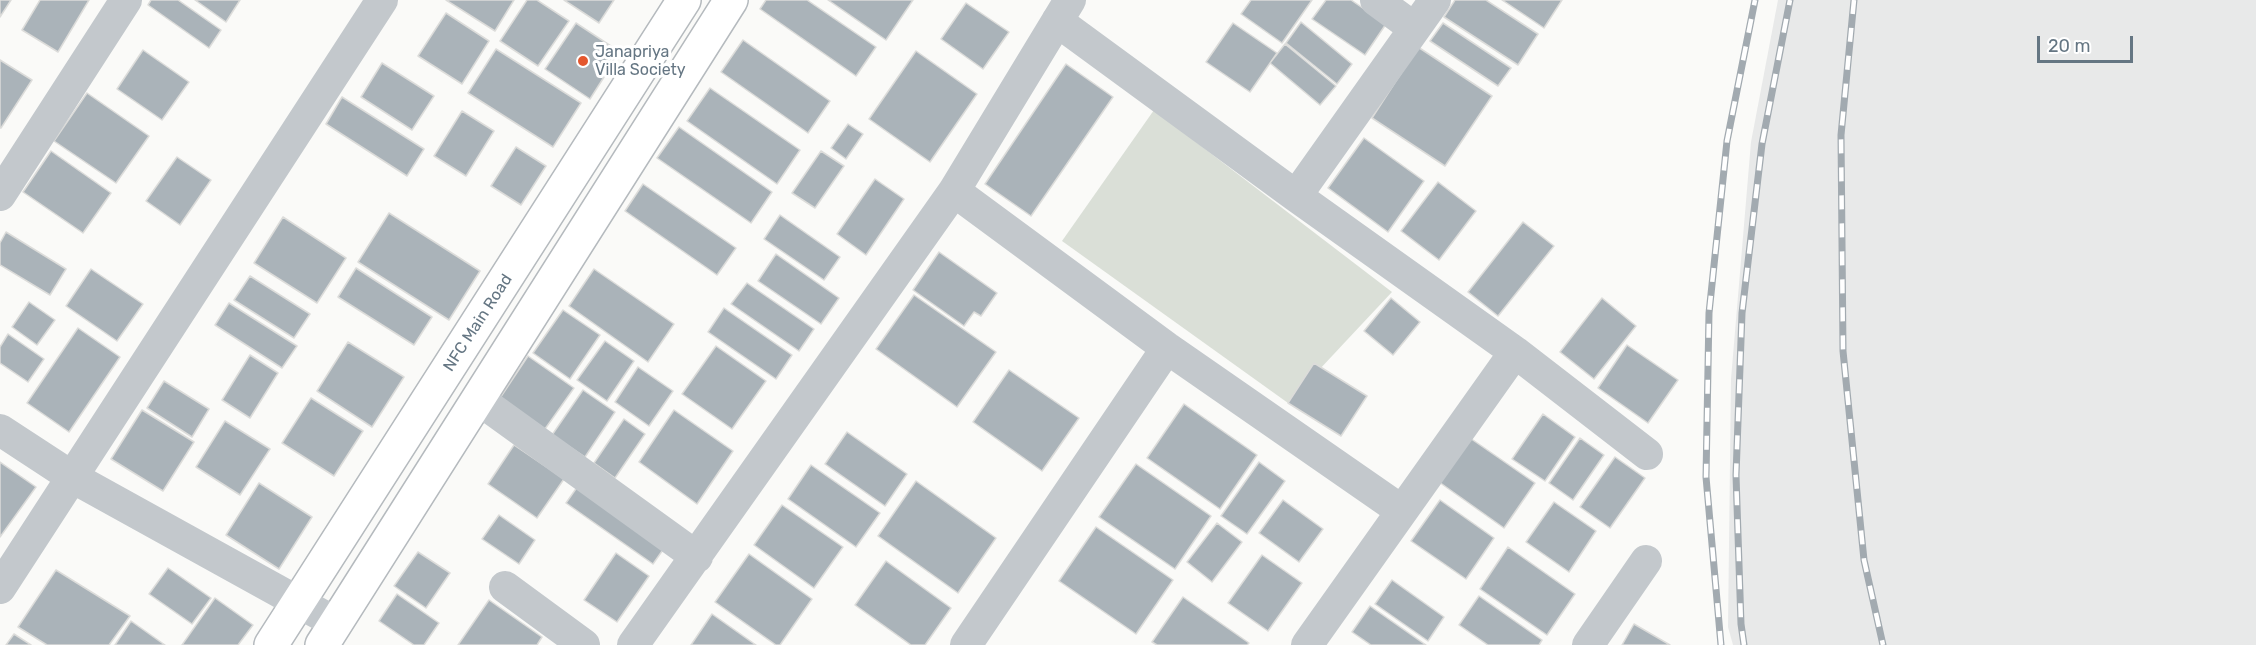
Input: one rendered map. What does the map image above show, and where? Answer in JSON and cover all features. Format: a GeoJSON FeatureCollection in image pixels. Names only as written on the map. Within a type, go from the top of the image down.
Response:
{"type":"FeatureCollection","features":[{"type":"Feature","properties":{"kind":"main road","name":"NFC Main Road"},"geometry":{"type":"LineString","coordinates":[[271,645],[684,0]]}},
{"type":"Feature","properties":{"kind":"main road"},"geometry":{"type":"LineString","coordinates":[[329,634],[731,0]]}},
{"type":"Feature","properties":{"kind":"street"},"geometry":{"type":"LineString","coordinates":[[4,179],[126,0]]}},
{"type":"Feature","properties":{"kind":"street"},"geometry":{"type":"LineString","coordinates":[[0,588],[382,0]]}},
{"type":"Feature","properties":{"kind":"street"},"geometry":{"type":"LineString","coordinates":[[1376,0],[1414,28]]}},
{"type":"Feature","properties":{"kind":"street"},"geometry":{"type":"LineString","coordinates":[[1296,196],[1435,0]]}},
{"type":"Feature","properties":{"kind":"street"},"geometry":{"type":"LineString","coordinates":[[633,645],[954,191],[1063,10],[1296,196],[1515,351],[1647,454]]}},
{"type":"Feature","properties":{"kind":"street"},"geometry":{"type":"LineString","coordinates":[[954,191],[1167,348],[1402,511]]}},
{"type":"Feature","properties":{"kind":"street"},"geometry":{"type":"LineString","coordinates":[[966,645],[1167,348]]}},
{"type":"Feature","properties":{"kind":"street"},"geometry":{"type":"LineString","coordinates":[[1307,645],[1515,351]]}},
{"type":"Feature","properties":{"kind":"street"},"geometry":{"type":"LineString","coordinates":[[478,399],[697,557]]}},
{"type":"Feature","properties":{"kind":"street"},"geometry":{"type":"LineString","coordinates":[[0,430],[72,477],[298,603],[329,634]]}},
{"type":"Feature","properties":{"kind":"street"},"geometry":{"type":"LineString","coordinates":[[1588,645],[1646,561]]}},
{"type":"Feature","properties":{"kind":"street"},"geometry":{"type":"LineString","coordinates":[[505,587],[584,645]]}},
{"type":"Feature","properties":{"kind":"shaded area"},"geometry":{"type":"Polygon","coordinates":[[[1778,0],[2256,0],[2256,645],[1733,645],[1728,627],[1731,379],[1751,142],[1778,0]]]}},
{"type":"Feature","properties":{"kind":"shaded area"},"geometry":{"type":"Polygon","coordinates":[[[1154,110],[1392,292],[1288,403],[1062,241],[1154,110]]]}},
{"type":"Feature","properties":{"kind":"building"},"geometry":{"type":"Polygon","coordinates":[[[0,0],[11,0],[0,17],[0,0]]]}},
{"type":"Feature","properties":{"kind":"building"},"geometry":{"type":"Polygon","coordinates":[[[40,0],[89,0],[58,52],[22,30],[40,0]]]}},
{"type":"Feature","properties":{"kind":"building"},"geometry":{"type":"Polygon","coordinates":[[[151,0],[178,0],[221,30],[209,48],[148,5],[151,0]]]}},
{"type":"Feature","properties":{"kind":"building"},"geometry":{"type":"Polygon","coordinates":[[[195,0],[240,0],[226,22],[195,0]]]}},
{"type":"Feature","properties":{"kind":"building"},"geometry":{"type":"Polygon","coordinates":[[[446,0],[514,0],[495,31],[446,0]]]}},
{"type":"Feature","properties":{"kind":"building"},"geometry":{"type":"Polygon","coordinates":[[[527,0],[537,0],[569,21],[538,66],[500,41],[527,0]]]}},
{"type":"Feature","properties":{"kind":"building"},"geometry":{"type":"Polygon","coordinates":[[[564,0],[614,0],[599,23],[564,0]]]}},
{"type":"Feature","properties":{"kind":"building"},"geometry":{"type":"Polygon","coordinates":[[[766,0],[807,0],[876,47],[856,76],[760,9],[766,0]]]}},
{"type":"Feature","properties":{"kind":"building"},"geometry":{"type":"Polygon","coordinates":[[[828,0],[913,0],[886,40],[828,0]]]}},
{"type":"Feature","properties":{"kind":"building"},"geometry":{"type":"Polygon","coordinates":[[[1251,0],[1312,0],[1282,43],[1241,14],[1251,0]]]}},
{"type":"Feature","properties":{"kind":"building"},"geometry":{"type":"Polygon","coordinates":[[[1326,0],[1351,0],[1386,24],[1365,55],[1312,19],[1326,0]]]}},
{"type":"Feature","properties":{"kind":"building"},"geometry":{"type":"Polygon","coordinates":[[[1455,0],[1486,0],[1538,34],[1518,65],[1444,17],[1455,0]]]}},
{"type":"Feature","properties":{"kind":"building"},"geometry":{"type":"Polygon","coordinates":[[[1502,0],[1562,0],[1544,28],[1502,0]]]}},
{"type":"Feature","properties":{"kind":"building"},"geometry":{"type":"Polygon","coordinates":[[[966,3],[1009,32],[983,69],[941,39],[966,3]]]}},
{"type":"Feature","properties":{"kind":"building"},"geometry":{"type":"Polygon","coordinates":[[[446,13],[489,41],[462,84],[418,56],[446,13]]]}},
{"type":"Feature","properties":{"kind":"building"},"geometry":{"type":"Polygon","coordinates":[[[1301,22],[1352,64],[1337,84],[1286,43],[1301,22]]]}},
{"type":"Feature","properties":{"kind":"building","name":"Janapriya Villa Society"},"geometry":{"type":"Polygon","coordinates":[[[576,23],[620,52],[590,99],[545,69],[576,23]]]}},
{"type":"Feature","properties":{"kind":"building"},"geometry":{"type":"Polygon","coordinates":[[[1233,23],[1277,53],[1250,92],[1206,62],[1233,23]]]}},
{"type":"Feature","properties":{"kind":"building"},"geometry":{"type":"Polygon","coordinates":[[[1443,23],[1511,68],[1498,86],[1430,41],[1443,23]]]}},
{"type":"Feature","properties":{"kind":"building"},"geometry":{"type":"Polygon","coordinates":[[[743,40],[830,101],[808,133],[721,72],[743,40]]]}},
{"type":"Feature","properties":{"kind":"building"},"geometry":{"type":"Polygon","coordinates":[[[1285,44],[1336,86],[1320,105],[1270,63],[1285,44]]]}},
{"type":"Feature","properties":{"kind":"building"},"geometry":{"type":"Polygon","coordinates":[[[1418,47],[1492,96],[1445,166],[1372,118],[1418,47]]]}},
{"type":"Feature","properties":{"kind":"building"},"geometry":{"type":"Polygon","coordinates":[[[496,49],[581,103],[553,147],[468,93],[496,49]]]}},
{"type":"Feature","properties":{"kind":"building"},"geometry":{"type":"Polygon","coordinates":[[[143,50],[189,82],[162,120],[117,89],[143,50]]]}},
{"type":"Feature","properties":{"kind":"building"},"geometry":{"type":"Polygon","coordinates":[[[916,51],[977,94],[930,162],[869,119],[916,51]]]}},
{"type":"Feature","properties":{"kind":"building"},"geometry":{"type":"Polygon","coordinates":[[[0,60],[32,80],[1,128],[0,128],[0,60]]]}},
{"type":"Feature","properties":{"kind":"building"},"geometry":{"type":"Polygon","coordinates":[[[382,63],[434,96],[412,130],[361,97],[382,63]]]}},
{"type":"Feature","properties":{"kind":"building"},"geometry":{"type":"Polygon","coordinates":[[[1066,64],[1113,97],[1031,216],[985,184],[1066,64]]]}},
{"type":"Feature","properties":{"kind":"building"},"geometry":{"type":"Polygon","coordinates":[[[710,88],[800,150],[777,184],[687,121],[710,88]]]}},
{"type":"Feature","properties":{"kind":"building"},"geometry":{"type":"Polygon","coordinates":[[[87,93],[149,136],[116,183],[54,141],[87,93]]]}},
{"type":"Feature","properties":{"kind":"building"},"geometry":{"type":"Polygon","coordinates":[[[342,97],[424,149],[407,176],[326,124],[342,97]]]}},
{"type":"Feature","properties":{"kind":"building"},"geometry":{"type":"Polygon","coordinates":[[[462,111],[494,131],[466,176],[434,156],[462,111]]]}},
{"type":"Feature","properties":{"kind":"building"},"geometry":{"type":"Polygon","coordinates":[[[848,124],[863,134],[846,159],[831,148],[848,124]]]}},
{"type":"Feature","properties":{"kind":"building"},"geometry":{"type":"Polygon","coordinates":[[[679,127],[772,192],[751,223],[657,158],[679,127]]]}},
{"type":"Feature","properties":{"kind":"building"},"geometry":{"type":"Polygon","coordinates":[[[1364,138],[1424,181],[1388,232],[1328,188],[1364,138]]]}},
{"type":"Feature","properties":{"kind":"building"},"geometry":{"type":"Polygon","coordinates":[[[516,147],[546,166],[521,205],[491,186],[516,147]]]}},
{"type":"Feature","properties":{"kind":"building"},"geometry":{"type":"Polygon","coordinates":[[[51,151],[111,193],[83,233],[23,192],[51,151]]]}},
{"type":"Feature","properties":{"kind":"building"},"geometry":{"type":"Polygon","coordinates":[[[821,151],[844,166],[815,208],[792,193],[821,151]]]}},
{"type":"Feature","properties":{"kind":"building"},"geometry":{"type":"Polygon","coordinates":[[[177,157],[211,180],[180,225],[146,201],[177,157]]]}},
{"type":"Feature","properties":{"kind":"building"},"geometry":{"type":"Polygon","coordinates":[[[875,179],[904,199],[866,255],[837,234],[875,179]]]}},
{"type":"Feature","properties":{"kind":"building"},"geometry":{"type":"Polygon","coordinates":[[[1438,182],[1476,211],[1439,260],[1401,231],[1438,182]]]}},
{"type":"Feature","properties":{"kind":"building"},"geometry":{"type":"Polygon","coordinates":[[[643,184],[736,248],[717,275],[625,211],[643,184]]]}},
{"type":"Feature","properties":{"kind":"building"},"geometry":{"type":"Polygon","coordinates":[[[389,213],[480,271],[449,320],[358,262],[389,213]]]}},
{"type":"Feature","properties":{"kind":"building"},"geometry":{"type":"Polygon","coordinates":[[[780,215],[840,257],[824,280],[764,239],[780,215]]]}},
{"type":"Feature","properties":{"kind":"building"},"geometry":{"type":"Polygon","coordinates":[[[283,217],[346,258],[317,303],[254,263],[283,217]]]}},
{"type":"Feature","properties":{"kind":"building"},"geometry":{"type":"Polygon","coordinates":[[[1523,222],[1554,246],[1498,316],[1468,292],[1523,222]]]}},
{"type":"Feature","properties":{"kind":"building"},"geometry":{"type":"Polygon","coordinates":[[[6,232],[66,269],[50,295],[0,265],[0,243],[6,232]]]}},
{"type":"Feature","properties":{"kind":"building"},"geometry":{"type":"Polygon","coordinates":[[[939,252],[997,293],[981,316],[974,312],[964,326],[913,290],[939,252]]]}},
{"type":"Feature","properties":{"kind":"building"},"geometry":{"type":"Polygon","coordinates":[[[776,254],[839,298],[821,324],[758,281],[776,254]]]}},
{"type":"Feature","properties":{"kind":"building"},"geometry":{"type":"Polygon","coordinates":[[[356,268],[432,317],[414,345],[338,297],[356,268]]]}},
{"type":"Feature","properties":{"kind":"building"},"geometry":{"type":"Polygon","coordinates":[[[91,269],[143,304],[117,341],[66,306],[91,269]]]}},
{"type":"Feature","properties":{"kind":"building"},"geometry":{"type":"Polygon","coordinates":[[[594,269],[674,324],[648,362],[569,306],[594,269]]]}},
{"type":"Feature","properties":{"kind":"building"},"geometry":{"type":"Polygon","coordinates":[[[250,276],[310,314],[294,338],[234,300],[250,276]]]}},
{"type":"Feature","properties":{"kind":"building"},"geometry":{"type":"Polygon","coordinates":[[[747,283],[814,329],[799,351],[731,304],[747,283]]]}},
{"type":"Feature","properties":{"kind":"building"},"geometry":{"type":"Polygon","coordinates":[[[914,295],[996,352],[957,407],[876,349],[914,295]]]}},
{"type":"Feature","properties":{"kind":"building"},"geometry":{"type":"Polygon","coordinates":[[[1391,298],[1420,322],[1393,355],[1364,331],[1391,298]]]}},
{"type":"Feature","properties":{"kind":"building"},"geometry":{"type":"Polygon","coordinates":[[[1602,298],[1636,326],[1594,379],[1560,352],[1602,298]]]}},
{"type":"Feature","properties":{"kind":"building"},"geometry":{"type":"Polygon","coordinates":[[[29,302],[55,320],[37,345],[12,327],[29,302]]]}},
{"type":"Feature","properties":{"kind":"building"},"geometry":{"type":"Polygon","coordinates":[[[229,303],[297,346],[282,368],[215,325],[229,303]]]}},
{"type":"Feature","properties":{"kind":"building"},"geometry":{"type":"Polygon","coordinates":[[[724,308],[792,355],[776,379],[708,332],[724,308]]]}},
{"type":"Feature","properties":{"kind":"building"},"geometry":{"type":"Polygon","coordinates":[[[563,310],[600,335],[570,379],[533,353],[563,310]]]}},
{"type":"Feature","properties":{"kind":"building"},"geometry":{"type":"Polygon","coordinates":[[[78,328],[120,357],[69,432],[27,403],[78,328]]]}},
{"type":"Feature","properties":{"kind":"building"},"geometry":{"type":"Polygon","coordinates":[[[8,334],[44,359],[28,382],[0,363],[0,347],[8,334]]]}},
{"type":"Feature","properties":{"kind":"building"},"geometry":{"type":"Polygon","coordinates":[[[605,341],[634,361],[607,401],[577,380],[605,341]]]}},
{"type":"Feature","properties":{"kind":"building"},"geometry":{"type":"Polygon","coordinates":[[[348,342],[404,377],[372,427],[317,391],[348,342]]]}},
{"type":"Feature","properties":{"kind":"building"},"geometry":{"type":"Polygon","coordinates":[[[1627,345],[1678,380],[1648,423],[1598,388],[1627,345]]]}},
{"type":"Feature","properties":{"kind":"building"},"geometry":{"type":"Polygon","coordinates":[[[716,346],[766,381],[732,429],[682,394],[716,346]]]}},
{"type":"Feature","properties":{"kind":"building"},"geometry":{"type":"Polygon","coordinates":[[[250,355],[278,373],[250,418],[222,400],[250,355]]]}},
{"type":"Feature","properties":{"kind":"building"},"geometry":{"type":"Polygon","coordinates":[[[528,356],[574,388],[545,429],[500,398],[528,356]]]}},
{"type":"Feature","properties":{"kind":"building"},"geometry":{"type":"Polygon","coordinates":[[[1314,363],[1367,396],[1341,436],[1288,403],[1314,363]]]}},
{"type":"Feature","properties":{"kind":"building"},"geometry":{"type":"Polygon","coordinates":[[[638,367],[673,391],[649,426],[615,402],[638,367]]]}},
{"type":"Feature","properties":{"kind":"building"},"geometry":{"type":"Polygon","coordinates":[[[1009,370],[1079,418],[1042,471],[973,422],[1009,370]]]}},
{"type":"Feature","properties":{"kind":"building"},"geometry":{"type":"Polygon","coordinates":[[[164,381],[209,409],[192,437],[147,408],[164,381]]]}},
{"type":"Feature","properties":{"kind":"building"},"geometry":{"type":"Polygon","coordinates":[[[583,390],[615,412],[585,457],[552,435],[583,390]]]}},
{"type":"Feature","properties":{"kind":"building"},"geometry":{"type":"Polygon","coordinates":[[[311,398],[363,431],[334,476],[282,443],[311,398]]]}},
{"type":"Feature","properties":{"kind":"building"},"geometry":{"type":"Polygon","coordinates":[[[1184,404],[1257,455],[1220,509],[1147,458],[1184,404]]]}},
{"type":"Feature","properties":{"kind":"building"},"geometry":{"type":"Polygon","coordinates":[[[142,410],[194,442],[163,491],[111,459],[142,410]]]}},
{"type":"Feature","properties":{"kind":"building"},"geometry":{"type":"Polygon","coordinates":[[[674,410],[733,451],[697,504],[639,462],[674,410]]]}},
{"type":"Feature","properties":{"kind":"building"},"geometry":{"type":"Polygon","coordinates":[[[1543,414],[1575,437],[1545,481],[1512,459],[1543,414]]]}},
{"type":"Feature","properties":{"kind":"building"},"geometry":{"type":"Polygon","coordinates":[[[624,419],[645,434],[615,478],[594,463],[624,419]]]}},
{"type":"Feature","properties":{"kind":"building"},"geometry":{"type":"Polygon","coordinates":[[[225,421],[270,449],[240,495],[196,467],[225,421]]]}},
{"type":"Feature","properties":{"kind":"building"},"geometry":{"type":"Polygon","coordinates":[[[847,432],[907,474],[885,506],[825,464],[847,432]]]}},
{"type":"Feature","properties":{"kind":"building"},"geometry":{"type":"Polygon","coordinates":[[[1470,438],[1535,483],[1504,528],[1439,482],[1470,438]]]}},
{"type":"Feature","properties":{"kind":"building"},"geometry":{"type":"Polygon","coordinates":[[[1580,438],[1604,455],[1573,500],[1549,483],[1580,438]]]}},
{"type":"Feature","properties":{"kind":"building"},"geometry":{"type":"Polygon","coordinates":[[[514,445],[564,479],[537,518],[488,484],[514,445]]]}},
{"type":"Feature","properties":{"kind":"building"},"geometry":{"type":"Polygon","coordinates":[[[1615,457],[1645,478],[1610,528],[1580,507],[1615,457]]]}},
{"type":"Feature","properties":{"kind":"building"},"geometry":{"type":"Polygon","coordinates":[[[0,462],[36,487],[0,537],[0,462]]]}},
{"type":"Feature","properties":{"kind":"building"},"geometry":{"type":"Polygon","coordinates":[[[1259,462],[1285,481],[1247,534],[1221,516],[1259,462]]]}},
{"type":"Feature","properties":{"kind":"building"},"geometry":{"type":"Polygon","coordinates":[[[1136,464],[1211,516],[1175,569],[1099,517],[1136,464]]]}},
{"type":"Feature","properties":{"kind":"building"},"geometry":{"type":"Polygon","coordinates":[[[811,465],[880,513],[856,547],[788,499],[811,465]]]}},
{"type":"Feature","properties":{"kind":"building"},"geometry":{"type":"Polygon","coordinates":[[[916,481],[996,538],[958,593],[878,536],[916,481]]]}},
{"type":"Feature","properties":{"kind":"building"},"geometry":{"type":"Polygon","coordinates":[[[259,483],[312,517],[279,569],[226,535],[259,483]]]}},
{"type":"Feature","properties":{"kind":"building"},"geometry":{"type":"Polygon","coordinates":[[[580,483],[667,544],[653,564],[566,503],[580,483]]]}},
{"type":"Feature","properties":{"kind":"building"},"geometry":{"type":"Polygon","coordinates":[[[1283,500],[1323,529],[1299,562],[1259,533],[1283,500]]]}},
{"type":"Feature","properties":{"kind":"building"},"geometry":{"type":"Polygon","coordinates":[[[1440,500],[1494,538],[1466,579],[1411,541],[1440,500]]]}},
{"type":"Feature","properties":{"kind":"building"},"geometry":{"type":"Polygon","coordinates":[[[1554,502],[1596,531],[1569,572],[1526,542],[1554,502]]]}},
{"type":"Feature","properties":{"kind":"building"},"geometry":{"type":"Polygon","coordinates":[[[782,505],[843,547],[814,588],[754,545],[782,505]]]}},
{"type":"Feature","properties":{"kind":"building"},"geometry":{"type":"Polygon","coordinates":[[[499,515],[535,540],[519,564],[482,539],[499,515]]]}},
{"type":"Feature","properties":{"kind":"building"},"geometry":{"type":"Polygon","coordinates":[[[1217,523],[1242,542],[1212,582],[1187,562],[1217,523]]]}},
{"type":"Feature","properties":{"kind":"building"},"geometry":{"type":"Polygon","coordinates":[[[1096,527],[1173,580],[1136,634],[1059,581],[1096,527]]]}},
{"type":"Feature","properties":{"kind":"building"},"geometry":{"type":"Polygon","coordinates":[[[1508,547],[1575,594],[1547,635],[1480,589],[1508,547]]]}},
{"type":"Feature","properties":{"kind":"building"},"geometry":{"type":"Polygon","coordinates":[[[418,552],[450,573],[426,608],[394,586],[418,552]]]}},
{"type":"Feature","properties":{"kind":"building"},"geometry":{"type":"Polygon","coordinates":[[[616,553],[649,576],[617,622],[584,600],[616,553]]]}},
{"type":"Feature","properties":{"kind":"building"},"geometry":{"type":"Polygon","coordinates":[[[749,554],[812,599],[780,645],[776,645],[715,602],[749,554]]]}},
{"type":"Feature","properties":{"kind":"building"},"geometry":{"type":"Polygon","coordinates":[[[1262,555],[1302,583],[1268,631],[1228,603],[1262,555]]]}},
{"type":"Feature","properties":{"kind":"building"},"geometry":{"type":"Polygon","coordinates":[[[886,561],[951,608],[925,645],[911,645],[855,605],[886,561]]]}},
{"type":"Feature","properties":{"kind":"building"},"geometry":{"type":"Polygon","coordinates":[[[168,568],[211,598],[192,624],[149,594],[168,568]]]}},
{"type":"Feature","properties":{"kind":"building"},"geometry":{"type":"Polygon","coordinates":[[[56,570],[130,616],[109,645],[47,645],[18,627],[56,570]]]}},
{"type":"Feature","properties":{"kind":"building"},"geometry":{"type":"Polygon","coordinates":[[[1392,580],[1444,617],[1428,641],[1375,604],[1392,580]]]}},
{"type":"Feature","properties":{"kind":"building"},"geometry":{"type":"Polygon","coordinates":[[[397,594],[439,623],[424,645],[414,645],[379,621],[397,594]]]}},
{"type":"Feature","properties":{"kind":"building"},"geometry":{"type":"Polygon","coordinates":[[[1479,596],[1542,640],[1539,645],[1488,645],[1459,625],[1479,596]]]}},
{"type":"Feature","properties":{"kind":"building"},"geometry":{"type":"Polygon","coordinates":[[[1183,597],[1249,643],[1247,645],[1157,645],[1152,642],[1183,597]]]}},
{"type":"Feature","properties":{"kind":"building"},"geometry":{"type":"Polygon","coordinates":[[[215,598],[253,625],[238,645],[182,645],[215,598]]]}},
{"type":"Feature","properties":{"kind":"building"},"geometry":{"type":"Polygon","coordinates":[[[489,600],[542,637],[537,645],[458,645],[489,600]]]}},
{"type":"Feature","properties":{"kind":"building"},"geometry":{"type":"Polygon","coordinates":[[[1370,606],[1426,645],[1371,645],[1352,632],[1370,606]]]}},
{"type":"Feature","properties":{"kind":"building"},"geometry":{"type":"Polygon","coordinates":[[[712,614],[756,645],[691,645],[712,614]]]}},
{"type":"Feature","properties":{"kind":"building"},"geometry":{"type":"Polygon","coordinates":[[[131,621],[165,645],[115,645],[131,621]]]}},
{"type":"Feature","properties":{"kind":"building"},"geometry":{"type":"Polygon","coordinates":[[[1634,624],[1670,645],[1622,645],[1634,624]]]}},
{"type":"Feature","properties":{"kind":"building"},"geometry":{"type":"Polygon","coordinates":[[[14,634],[31,645],[6,645],[14,634]]]}},
{"type":"Feature","properties":{"kind":"railway"},"geometry":{"type":"LineString","coordinates":[[1721,645],[1706,477],[1709,313],[1727,141],[1755,0]]}},
{"type":"Feature","properties":{"kind":"railway"},"geometry":{"type":"LineString","coordinates":[[1744,645],[1741,624],[1736,475],[1742,313],[1762,144],[1790,0]]}},
{"type":"Feature","properties":{"kind":"railway"},"geometry":{"type":"LineString","coordinates":[[1854,0],[1841,135],[1843,351],[1864,560],[1883,645]]}},
{"type":"Feature","properties":{"kind":"place","name":"Janapriya Villa Society"},"geometry":{"type":"Point","coordinates":[583,61]}}]}
